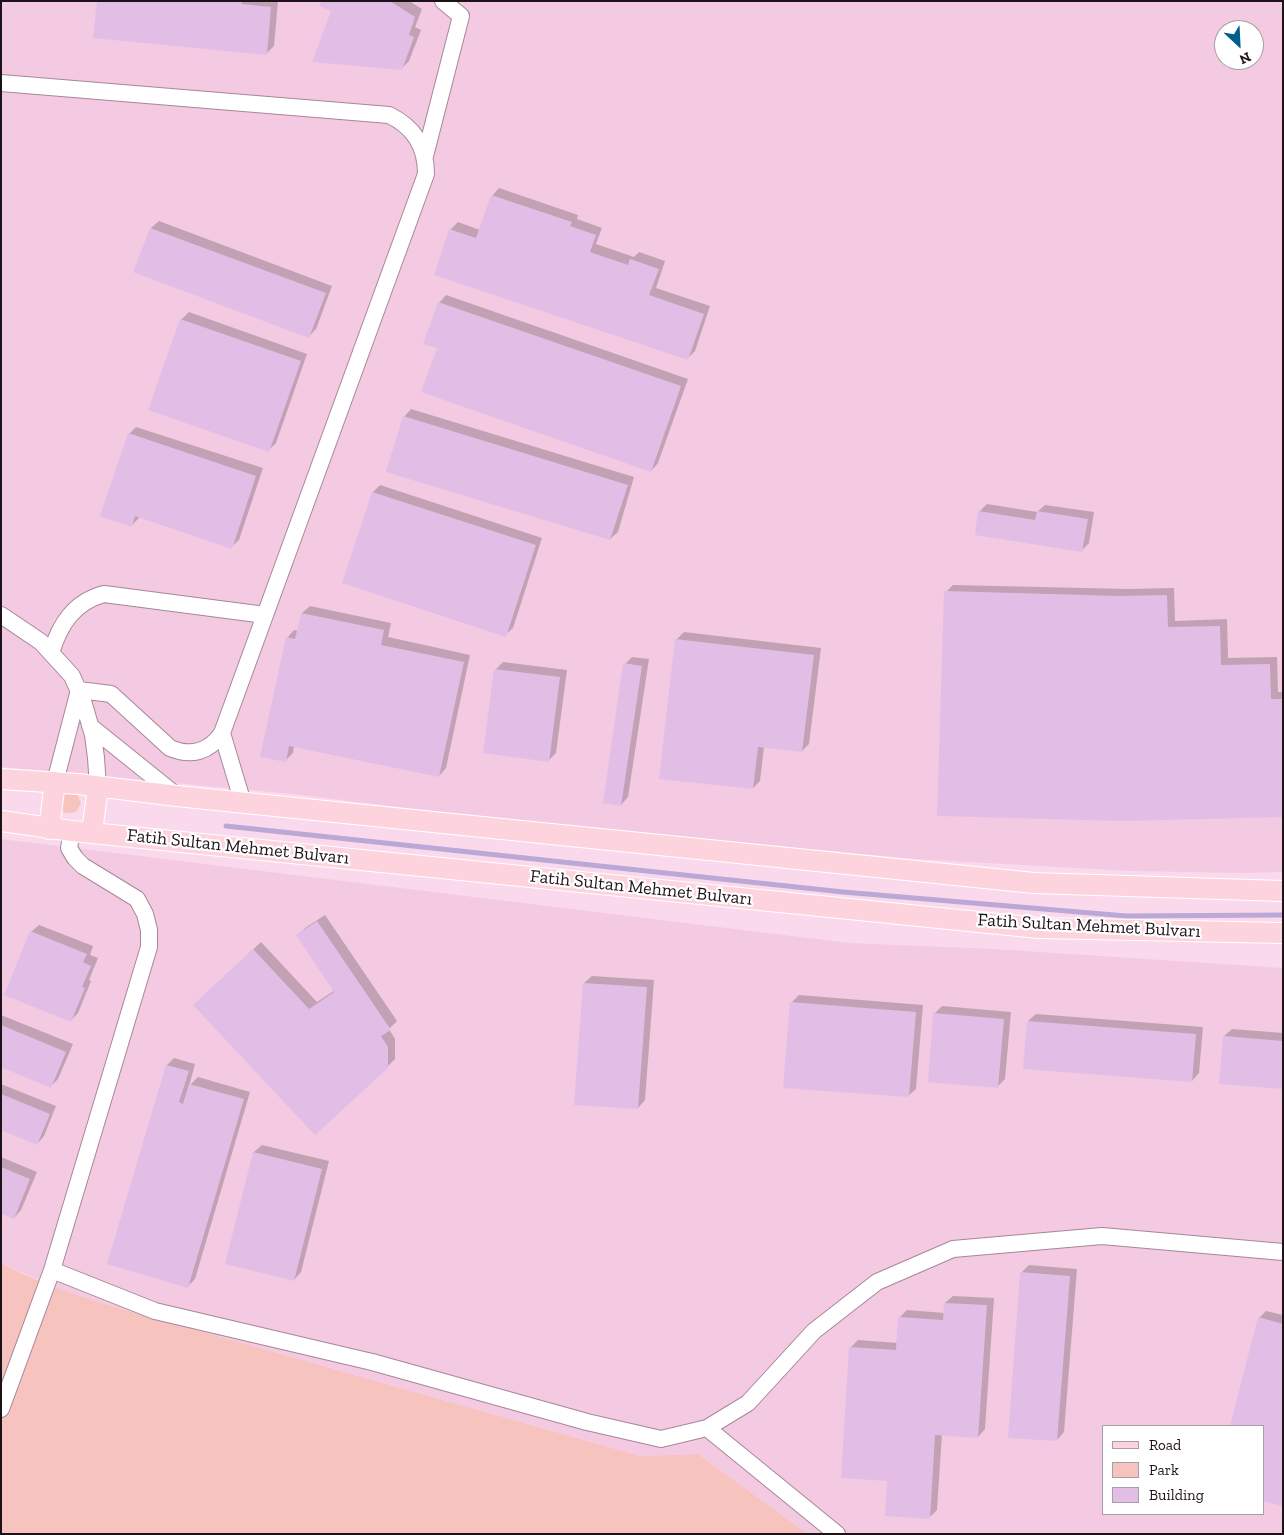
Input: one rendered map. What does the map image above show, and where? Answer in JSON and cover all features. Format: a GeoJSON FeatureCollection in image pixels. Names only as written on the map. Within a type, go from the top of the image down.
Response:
{"type":"FeatureCollection","features":[{"type":"Feature","properties":{"kind":"main road"},"geometry":{"type":"LineString","coordinates":[[1,779],[55,782],[243,803],[1034,883],[1283,891]]}},
{"type":"Feature","properties":{"kind":"main road"},"geometry":{"type":"LineString","coordinates":[[49,828],[55,782]]}},
{"type":"Feature","properties":{"kind":"main road"},"geometry":{"type":"LineString","coordinates":[[82,832],[98,787]]}},
{"type":"Feature","properties":{"kind":"main road","name":"Fatih Sultan Mehmet Bulvarı"},"geometry":{"type":"LineString","coordinates":[[1,821],[82,832],[1039,928],[1283,934]]}},
{"type":"Feature","properties":{"kind":"street"},"geometry":{"type":"LineString","coordinates":[[425,156],[461,16],[443,1]]}},
{"type":"Feature","properties":{"kind":"street"},"geometry":{"type":"LineString","coordinates":[[1,82],[389,115],[406,124],[422,147],[425,156],[426,174],[222,733],[211,747],[203,751],[178,752],[170,748],[111,694],[79,690]]}},
{"type":"Feature","properties":{"kind":"street"},"geometry":{"type":"LineString","coordinates":[[51,653],[64,622],[71,613],[87,600],[104,594],[266,616]]}},
{"type":"Feature","properties":{"kind":"street"},"geometry":{"type":"LineString","coordinates":[[1,615],[42,642],[72,676],[79,690],[90,726],[96,758],[98,787]]}},
{"type":"Feature","properties":{"kind":"street"},"geometry":{"type":"LineString","coordinates":[[55,782],[79,690]]}},
{"type":"Feature","properties":{"kind":"street"},"geometry":{"type":"LineString","coordinates":[[90,726],[177,796]]}},
{"type":"Feature","properties":{"kind":"street"},"geometry":{"type":"LineString","coordinates":[[222,733],[243,803]]}},
{"type":"Feature","properties":{"kind":"street"},"geometry":{"type":"LineString","coordinates":[[1,1409],[52,1270],[148,947],[149,930],[145,914],[136,899],[83,866],[69,848],[82,832]]}},
{"type":"Feature","properties":{"kind":"street"},"geometry":{"type":"LineString","coordinates":[[52,1270],[155,1311],[372,1362],[587,1422],[661,1439],[707,1428],[748,1403],[814,1330],[877,1282],[953,1249],[1102,1236],[1283,1252]]}},
{"type":"Feature","properties":{"kind":"street"},"geometry":{"type":"LineString","coordinates":[[707,1428],[837,1534]]}},
{"type":"Feature","properties":{"kind":"shaded area"},"geometry":{"type":"Polygon","coordinates":[[[1,1],[1283,1],[1283,872],[1130,871],[915,859],[520,822],[293,794],[1,767],[1,1]]]}},
{"type":"Feature","properties":{"kind":"shaded area"},"geometry":{"type":"Polygon","coordinates":[[[1,839],[849,943],[994,949],[1283,968],[1283,1534],[808,1534],[698,1454],[640,1456],[69,1293],[1,1263],[1,839]]]}},
{"type":"Feature","properties":{"kind":"green space"},"geometry":{"type":"Polygon","coordinates":[[[63,792],[77,793],[81,803],[76,812],[65,813],[59,808],[63,792]]]}},
{"type":"Feature","properties":{"kind":"green space"},"geometry":{"type":"Polygon","coordinates":[[[1,1263],[50,1285],[101,1303],[640,1456],[698,1454],[808,1534],[1,1534],[1,1263]]]}},
{"type":"Feature","properties":{"kind":"building"},"geometry":{"type":"Polygon","coordinates":[[[97,1],[242,1],[242,4],[271,7],[267,55],[93,38],[97,1]]]}},
{"type":"Feature","properties":{"kind":"building"},"geometry":{"type":"Polygon","coordinates":[[[321,1],[390,1],[415,17],[409,35],[414,37],[402,70],[312,62],[331,11],[319,6],[321,1]]]}},
{"type":"Feature","properties":{"kind":"building"},"geometry":{"type":"Polygon","coordinates":[[[491,195],[572,222],[570,226],[596,235],[590,252],[628,265],[630,259],[659,269],[649,295],[704,314],[688,360],[434,275],[449,229],[476,238],[491,195]]]}},
{"type":"Feature","properties":{"kind":"building"},"geometry":{"type":"Polygon","coordinates":[[[150,228],[326,293],[309,338],[133,272],[150,228]]]}},
{"type":"Feature","properties":{"kind":"building"},"geometry":{"type":"Polygon","coordinates":[[[438,302],[681,386],[651,472],[421,392],[437,348],[423,344],[438,302]]]}},
{"type":"Feature","properties":{"kind":"building"},"geometry":{"type":"Polygon","coordinates":[[[180,319],[301,361],[269,452],[148,410],[180,319]]]}},
{"type":"Feature","properties":{"kind":"building"},"geometry":{"type":"Polygon","coordinates":[[[403,416],[628,485],[610,540],[386,472],[403,416]]]}},
{"type":"Feature","properties":{"kind":"building"},"geometry":{"type":"Polygon","coordinates":[[[128,433],[256,476],[232,549],[135,516],[132,527],[100,516],[128,433]]]}},
{"type":"Feature","properties":{"kind":"building"},"geometry":{"type":"Polygon","coordinates":[[[372,492],[536,545],[506,637],[342,583],[372,492]]]}},
{"type":"Feature","properties":{"kind":"building"},"geometry":{"type":"Polygon","coordinates":[[[978,511],[1035,520],[1037,511],[1088,519],[1082,552],[975,535],[978,511]]]}},
{"type":"Feature","properties":{"kind":"building"},"geometry":{"type":"Polygon","coordinates":[[[944,591],[1120,596],[1167,595],[1168,627],[1220,626],[1221,665],[1270,664],[1271,699],[1283,699],[1283,817],[1125,821],[937,816],[944,591]]]}},
{"type":"Feature","properties":{"kind":"building"},"geometry":{"type":"Polygon","coordinates":[[[301,613],[384,630],[381,645],[464,662],[439,777],[289,746],[286,762],[260,757],[286,637],[295,639],[301,613]]]}},
{"type":"Feature","properties":{"kind":"building"},"geometry":{"type":"Polygon","coordinates":[[[675,639],[814,655],[802,752],[758,747],[753,789],[659,779],[675,639]]]}},
{"type":"Feature","properties":{"kind":"building"},"geometry":{"type":"Polygon","coordinates":[[[623,663],[642,666],[621,806],[603,803],[623,663]]]}},
{"type":"Feature","properties":{"kind":"building"},"geometry":{"type":"Polygon","coordinates":[[[494,669],[560,677],[549,762],[483,753],[494,669]]]}},
{"type":"Feature","properties":{"kind":"building"},"geometry":{"type":"Polygon","coordinates":[[[317,921],[391,1030],[381,1036],[388,1047],[388,1068],[315,1135],[193,1005],[253,949],[309,1009],[334,992],[296,935],[317,921]]]}},
{"type":"Feature","properties":{"kind":"building"},"geometry":{"type":"Polygon","coordinates":[[[30,931],[87,954],[83,962],[91,966],[82,987],[85,988],[71,1022],[4,995],[30,931]]]}},
{"type":"Feature","properties":{"kind":"building"},"geometry":{"type":"Polygon","coordinates":[[[583,983],[647,987],[638,1109],[574,1105],[583,983]]]}},
{"type":"Feature","properties":{"kind":"building"},"geometry":{"type":"Polygon","coordinates":[[[790,1002],[916,1012],[909,1097],[783,1088],[790,1002]]]}},
{"type":"Feature","properties":{"kind":"building"},"geometry":{"type":"Polygon","coordinates":[[[933,1013],[1004,1019],[998,1088],[928,1082],[933,1013]]]}},
{"type":"Feature","properties":{"kind":"building"},"geometry":{"type":"Polygon","coordinates":[[[1027,1021],[1196,1034],[1192,1082],[1023,1069],[1027,1021]]]}},
{"type":"Feature","properties":{"kind":"building"},"geometry":{"type":"Polygon","coordinates":[[[1,1025],[66,1052],[51,1088],[1,1067],[1,1025]]]}},
{"type":"Feature","properties":{"kind":"building"},"geometry":{"type":"Polygon","coordinates":[[[1223,1036],[1283,1041],[1283,1089],[1219,1084],[1223,1036]]]}},
{"type":"Feature","properties":{"kind":"building"},"geometry":{"type":"Polygon","coordinates":[[[166,1065],[189,1071],[179,1102],[183,1104],[189,1084],[244,1099],[188,1288],[107,1264],[166,1065]]]}},
{"type":"Feature","properties":{"kind":"building"},"geometry":{"type":"Polygon","coordinates":[[[1,1094],[50,1114],[37,1145],[1,1130],[1,1094]]]}},
{"type":"Feature","properties":{"kind":"building"},"geometry":{"type":"Polygon","coordinates":[[[253,1152],[322,1169],[294,1281],[225,1264],[253,1152]]]}},
{"type":"Feature","properties":{"kind":"building"},"geometry":{"type":"Polygon","coordinates":[[[1,1167],[30,1179],[14,1219],[1,1214],[1,1167]]]}},
{"type":"Feature","properties":{"kind":"building"},"geometry":{"type":"Polygon","coordinates":[[[1020,1272],[1070,1276],[1057,1441],[1008,1438],[1020,1272]]]}},
{"type":"Feature","properties":{"kind":"building"},"geometry":{"type":"Polygon","coordinates":[[[944,1303],[987,1305],[978,1438],[935,1435],[930,1519],[885,1516],[887,1481],[841,1478],[849,1347],[896,1350],[898,1317],[943,1320],[944,1303]]]}},
{"type":"Feature","properties":{"kind":"building"},"geometry":{"type":"Polygon","coordinates":[[[1258,1317],[1283,1324],[1283,1506],[1264,1501],[1264,1425],[1230,1425],[1258,1317]]]}},
{"type":"Feature","properties":{"kind":"waterway"},"geometry":{"type":"LineString","coordinates":[[226,826],[843,892],[1126,916],[1283,915]]}}]}
